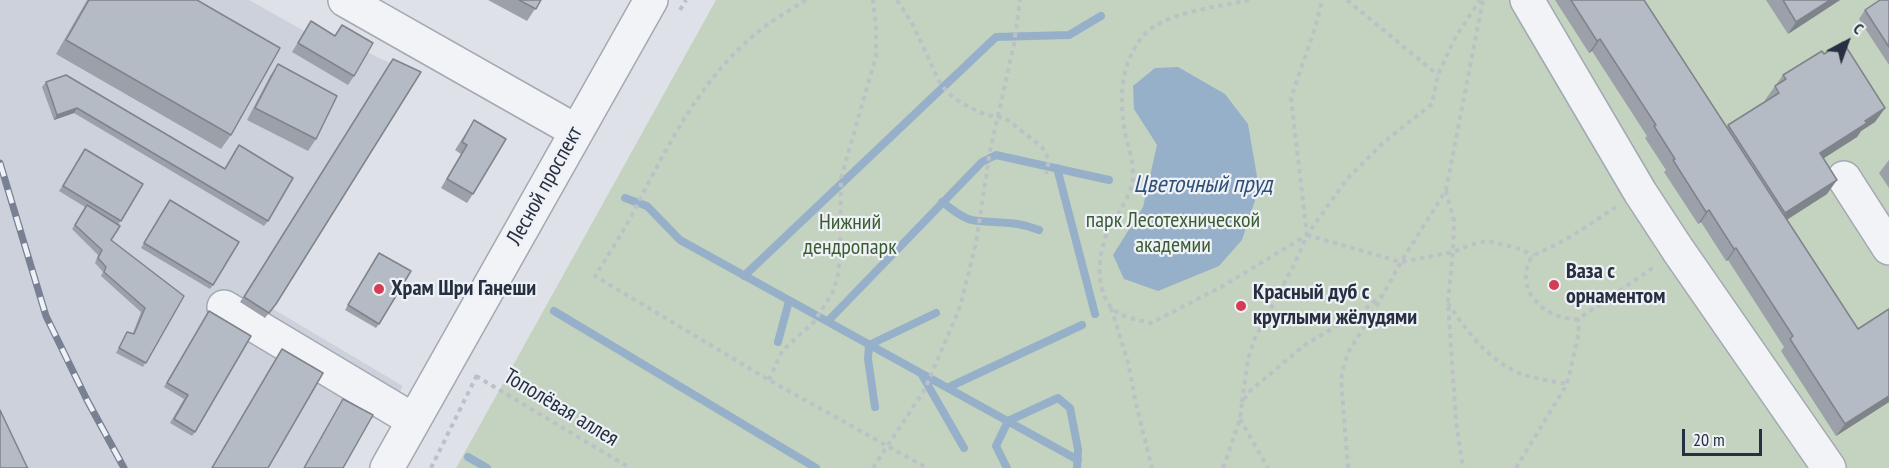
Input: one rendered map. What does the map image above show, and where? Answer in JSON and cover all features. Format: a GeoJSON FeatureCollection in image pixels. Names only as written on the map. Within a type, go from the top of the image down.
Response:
{"type":"FeatureCollection","features":[{"type":"Feature","properties":{"kind":"street"},"geometry":{"type":"LineString","coordinates":[[345,0],[576,130]]}},
{"type":"Feature","properties":{"kind":"street","name":"Лесной проспект"},"geometry":{"type":"LineString","coordinates":[[387,468],[651,0]]}},
{"type":"Feature","properties":{"kind":"street"},"geometry":{"type":"LineString","coordinates":[[1527,0],[1640,192],[1829,468]]}},
{"type":"Feature","properties":{"kind":"street"},"geometry":{"type":"LineString","coordinates":[[1844,178],[1889,248]]}},
{"type":"Feature","properties":{"kind":"street"},"geometry":{"type":"LineString","coordinates":[[224,307],[413,420]]}},
{"type":"Feature","properties":{"kind":"path"},"geometry":{"type":"LineString","coordinates":[[806,0],[754,35],[715,75],[691,107],[634,212],[595,276],[769,380],[927,468]]}},
{"type":"Feature","properties":{"kind":"path"},"geometry":{"type":"LineString","coordinates":[[769,380],[782,351],[814,322],[834,290],[838,274],[841,178],[876,57],[873,0]]}},
{"type":"Feature","properties":{"kind":"path"},"geometry":{"type":"LineString","coordinates":[[897,0],[912,23],[939,81],[947,92],[961,103],[986,114],[1005,118],[1042,147],[1049,160],[1046,174]]}},
{"type":"Feature","properties":{"kind":"path"},"geometry":{"type":"LineString","coordinates":[[873,468],[925,389],[960,307],[979,227],[990,151],[1014,44],[1020,0]]}},
{"type":"Feature","properties":{"kind":"path"},"geometry":{"type":"LineString","coordinates":[[1152,468],[1128,362],[1101,285],[1101,250],[1107,232],[1130,190],[1134,174],[1122,106],[1122,83],[1136,47],[1155,24],[1249,0]]}},
{"type":"Feature","properties":{"kind":"path"},"geometry":{"type":"LineString","coordinates":[[1307,235],[1291,98],[1316,25],[1322,0]]}},
{"type":"Feature","properties":{"kind":"path"},"geometry":{"type":"LineString","coordinates":[[1347,0],[1438,75]]}},
{"type":"Feature","properties":{"kind":"path"},"geometry":{"type":"LineString","coordinates":[[1223,468],[1240,419],[1248,359],[1254,340],[1307,235],[1347,179],[1384,142],[1432,104],[1438,75],[1455,38],[1481,0]]}},
{"type":"Feature","properties":{"kind":"path"},"geometry":{"type":"LineString","coordinates":[[1348,468],[1341,379],[1344,364],[1349,351],[1401,262],[1446,190],[1481,0]]}},
{"type":"Feature","properties":{"kind":"path"},"geometry":{"type":"LineString","coordinates":[[1446,190],[1454,221],[1448,302],[1456,422],[1463,468]]}},
{"type":"Feature","properties":{"kind":"path"},"geometry":{"type":"LineString","coordinates":[[1640,192],[1552,247],[1533,256],[1529,261],[1526,283],[1531,296],[1539,305],[1553,314],[1578,319],[1678,250]]}},
{"type":"Feature","properties":{"kind":"path"},"geometry":{"type":"LineString","coordinates":[[1110,308],[1128,317],[1151,323],[1223,286],[1307,235],[1401,262],[1453,252],[1488,241],[1520,249],[1533,256]]}},
{"type":"Feature","properties":{"kind":"path"},"geometry":{"type":"LineString","coordinates":[[1242,402],[1257,385],[1290,356],[1317,336],[1364,310],[1384,293]]}},
{"type":"Feature","properties":{"kind":"path"},"geometry":{"type":"LineString","coordinates":[[1448,302],[1462,325],[1475,340],[1507,366],[1521,374],[1567,384]]}},
{"type":"Feature","properties":{"kind":"path"},"geometry":{"type":"LineString","coordinates":[[1516,468],[1567,384],[1579,332],[1578,319]]}},
{"type":"Feature","properties":{"kind":"path","name":"Тополёвая аллея"},"geometry":{"type":"LineString","coordinates":[[476,376],[630,468]]}},
{"type":"Feature","properties":{"kind":"path"},"geometry":{"type":"LineString","coordinates":[[1240,419],[1268,468]]}},
{"type":"Feature","properties":{"kind":"shaded area"},"geometry":{"type":"Polygon","coordinates":[[[0,0],[249,0],[329,45],[367,52],[417,76],[273,309],[403,386],[391,407],[370,420],[342,468],[0,468],[0,0]]]}},
{"type":"Feature","properties":{"kind":"green space","name":"парк Лесотехнической академии"},"geometry":{"type":"Polygon","coordinates":[[[716,0],[1889,0],[1889,468],[456,468],[716,0]]]}},
{"type":"Feature","properties":{"kind":"water","name":"Цветочный пруд"},"geometry":{"type":"Polygon","coordinates":[[[1178,67],[1225,94],[1248,124],[1259,188],[1242,240],[1219,266],[1158,291],[1124,279],[1113,255],[1143,207],[1157,145],[1134,109],[1133,86],[1155,68],[1178,67]]]}},
{"type":"Feature","properties":{"kind":"building"},"geometry":{"type":"Polygon","coordinates":[[[89,0],[197,0],[280,48],[231,135],[66,40],[89,0]]]}},
{"type":"Feature","properties":{"kind":"building"},"geometry":{"type":"Polygon","coordinates":[[[519,0],[541,0],[536,9],[519,0]]]}},
{"type":"Feature","properties":{"kind":"building"},"geometry":{"type":"Polygon","coordinates":[[[1571,0],[1644,0],[1858,329],[1889,309],[1889,396],[1845,424],[1790,339],[1793,336],[1736,248],[1734,249],[1709,210],[1706,212],[1673,160],[1675,159],[1654,126],[1656,125],[1600,39],[1597,41],[1571,0]]]}},
{"type":"Feature","properties":{"kind":"building"},"geometry":{"type":"Polygon","coordinates":[[[1783,0],[1830,0],[1796,22],[1783,0]]]}},
{"type":"Feature","properties":{"kind":"building"},"geometry":{"type":"Polygon","coordinates":[[[1880,0],[1889,0],[1889,47],[1865,10],[1880,0]]]}},
{"type":"Feature","properties":{"kind":"building"},"geometry":{"type":"Polygon","coordinates":[[[311,21],[335,36],[342,25],[373,43],[354,76],[298,43],[311,21]]]}},
{"type":"Feature","properties":{"kind":"building"},"geometry":{"type":"Polygon","coordinates":[[[1843,42],[1885,108],[1865,121],[1867,123],[1820,153],[1837,180],[1785,213],[1728,125],[1779,93],[1775,86],[1786,79],[1783,75],[1822,51],[1824,54],[1843,42]]]}},
{"type":"Feature","properties":{"kind":"building"},"geometry":{"type":"Polygon","coordinates":[[[393,59],[421,72],[269,313],[244,297],[393,59]]]}},
{"type":"Feature","properties":{"kind":"building"},"geometry":{"type":"Polygon","coordinates":[[[278,64],[337,96],[316,139],[255,108],[278,64]]]}},
{"type":"Feature","properties":{"kind":"building"},"geometry":{"type":"Polygon","coordinates":[[[66,75],[225,169],[239,145],[293,178],[268,221],[77,108],[57,115],[46,82],[66,75]]]}},
{"type":"Feature","properties":{"kind":"building"},"geometry":{"type":"Polygon","coordinates":[[[474,120],[506,139],[473,194],[447,179],[467,145],[462,142],[474,120]]]}},
{"type":"Feature","properties":{"kind":"building"},"geometry":{"type":"Polygon","coordinates":[[[85,149],[143,184],[121,221],[63,186],[85,149]]]}},
{"type":"Feature","properties":{"kind":"building"},"geometry":{"type":"Polygon","coordinates":[[[170,200],[239,242],[213,285],[144,243],[170,200]]]}},
{"type":"Feature","properties":{"kind":"building"},"geometry":{"type":"Polygon","coordinates":[[[87,205],[120,226],[111,240],[184,296],[146,363],[119,348],[127,332],[134,334],[145,308],[104,272],[106,267],[98,258],[102,250],[75,225],[87,205]]]}},
{"type":"Feature","properties":{"kind":"building"},"geometry":{"type":"Polygon","coordinates":[[[379,253],[411,271],[379,324],[348,305],[379,253]]]}},
{"type":"Feature","properties":{"kind":"building"},"geometry":{"type":"Polygon","coordinates":[[[209,311],[251,336],[195,432],[174,419],[188,395],[167,383],[209,311]]]}},
{"type":"Feature","properties":{"kind":"building"},"geometry":{"type":"Polygon","coordinates":[[[282,349],[323,373],[268,468],[212,468],[282,349]]]}},
{"type":"Feature","properties":{"kind":"building"},"geometry":{"type":"Polygon","coordinates":[[[343,399],[373,415],[343,468],[304,468],[343,399]]]}},
{"type":"Feature","properties":{"kind":"building"},"geometry":{"type":"Polygon","coordinates":[[[0,410],[27,467],[28,468],[0,468],[0,410]]]}},
{"type":"Feature","properties":{"kind":"waterway"},"geometry":{"type":"LineString","coordinates":[[744,276],[996,37],[1069,35],[1101,16]]}},
{"type":"Feature","properties":{"kind":"waterway"},"geometry":{"type":"LineString","coordinates":[[828,321],[982,162],[996,155],[1109,180]]}},
{"type":"Feature","properties":{"kind":"waterway"},"geometry":{"type":"LineString","coordinates":[[1057,168],[1095,314]]}},
{"type":"Feature","properties":{"kind":"waterway"},"geometry":{"type":"LineString","coordinates":[[625,198],[647,206],[680,240],[1078,460]]}},
{"type":"Feature","properties":{"kind":"waterway"},"geometry":{"type":"LineString","coordinates":[[942,202],[968,219],[1022,225],[1039,230]]}},
{"type":"Feature","properties":{"kind":"waterway"},"geometry":{"type":"LineString","coordinates":[[778,342],[789,301]]}},
{"type":"Feature","properties":{"kind":"waterway"},"geometry":{"type":"LineString","coordinates":[[554,311],[816,468]]}},
{"type":"Feature","properties":{"kind":"waterway"},"geometry":{"type":"LineString","coordinates":[[875,407],[868,359],[869,345],[936,313]]}},
{"type":"Feature","properties":{"kind":"waterway"},"geometry":{"type":"LineString","coordinates":[[949,387],[1082,325]]}},
{"type":"Feature","properties":{"kind":"waterway"},"geometry":{"type":"LineString","coordinates":[[922,375],[964,448]]}},
{"type":"Feature","properties":{"kind":"waterway"},"geometry":{"type":"LineString","coordinates":[[1007,468],[996,446],[1008,421],[1058,398],[1070,408],[1078,449],[1077,468]]}},
{"type":"Feature","properties":{"kind":"waterway"},"geometry":{"type":"LineString","coordinates":[[468,457],[487,468]]}},
{"type":"Feature","properties":{"kind":"railway"},"geometry":{"type":"LineString","coordinates":[[0,163],[46,316],[87,400],[124,468]]}},
{"type":"Feature","properties":{"kind":"place","name":"Ваза с орнаментом"},"geometry":{"type":"Point","coordinates":[1554,285]}},
{"type":"Feature","properties":{"kind":"place","name":"Храм Шри Ганеши"},"geometry":{"type":"Point","coordinates":[379,289]}},
{"type":"Feature","properties":{"kind":"place","name":"Красный дуб с круглыми жёлудями"},"geometry":{"type":"Point","coordinates":[1241,306]}},
{"type":"Feature","properties":{"kind":"park label","name":"Нижний дендропарк"},"geometry":{"type":"Point","coordinates":[850,236]}}]}
